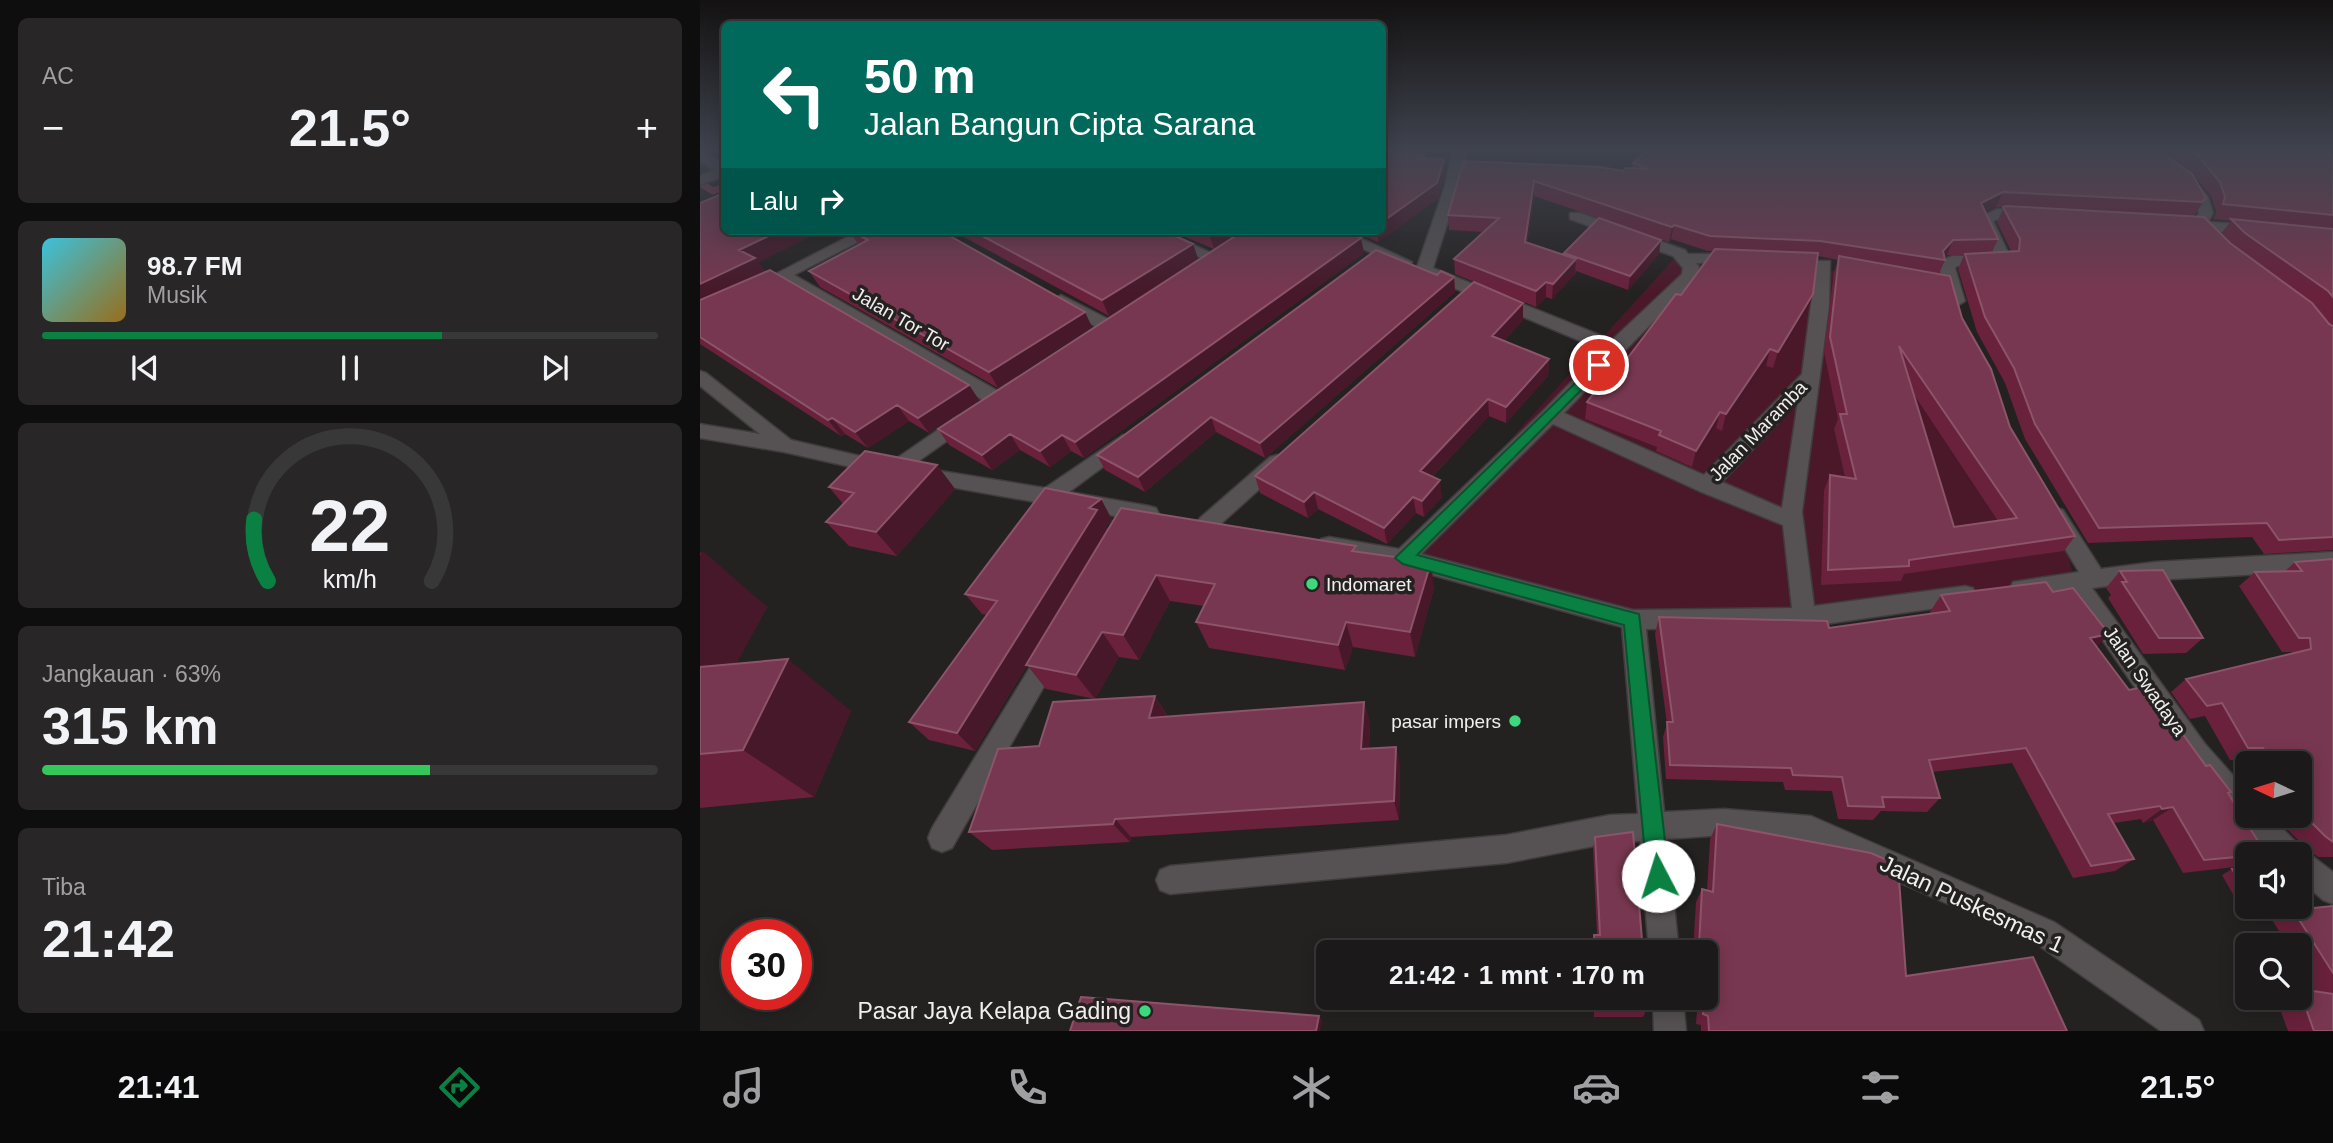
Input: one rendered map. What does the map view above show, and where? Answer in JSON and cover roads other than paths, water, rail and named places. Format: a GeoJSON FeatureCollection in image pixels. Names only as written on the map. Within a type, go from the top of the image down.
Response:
{"type":"FeatureCollection","features":[{"type":"Feature","properties":{"kind":"street"},"geometry":{"type":"LineString","coordinates":[[1424,270],[1449,196]]}},
{"type":"Feature","properties":{"kind":"street"},"geometry":{"type":"LineString","coordinates":[[2199,225],[2206,213],[2202,196]]}},
{"type":"Feature","properties":{"kind":"street"},"geometry":{"type":"LineString","coordinates":[[1403,558],[1690,275],[1691,267],[1679,253],[1575,216]]}},
{"type":"Feature","properties":{"kind":"street"},"geometry":{"type":"LineString","coordinates":[[1962,321],[1947,268],[1953,261],[2004,261],[2002,250],[1989,235],[1985,219],[1988,216],[2048,218]]}},
{"type":"Feature","properties":{"kind":"street"},"geometry":{"type":"LineString","coordinates":[[2171,224],[2266,231]]}},
{"type":"Feature","properties":{"kind":"street"},"geometry":{"type":"LineString","coordinates":[[2199,225],[2217,244]]}},
{"type":"Feature","properties":{"kind":"street"},"geometry":{"type":"LineString","coordinates":[[759,286],[863,235]]}},
{"type":"Feature","properties":{"kind":"street"},"geometry":{"type":"LineString","coordinates":[[1163,235],[1221,255],[1194,272]]}},
{"type":"Feature","properties":{"kind":"street"},"geometry":{"type":"LineString","coordinates":[[1341,235],[1424,270],[1465,296],[1615,348]]}},
{"type":"Feature","properties":{"kind":"street"},"geometry":{"type":"LineString","coordinates":[[1359,269],[1381,253]]}},
{"type":"Feature","properties":{"kind":"street"},"geometry":{"type":"LineString","coordinates":[[1686,259],[1748,257]]}},
{"type":"Feature","properties":{"kind":"street","name":"Jalan Maramba"},"geometry":{"type":"LineString","coordinates":[[1804,617],[1791,520],[1821,306],[1814,262],[1846,265]]}},
{"type":"Feature","properties":{"kind":"street","name":"Jalan Tor Tor"},"geometry":{"type":"LineString","coordinates":[[782,275],[1003,396],[903,462],[896,470]]}},
{"type":"Feature","properties":{"kind":"street"},"geometry":{"type":"LineString","coordinates":[[1928,281],[1952,286]]}},
{"type":"Feature","properties":{"kind":"street"},"geometry":{"type":"LineString","coordinates":[[1051,294],[1114,323],[1086,341]]}},
{"type":"Feature","properties":{"kind":"street"},"geometry":{"type":"LineString","coordinates":[[700,377],[784,445]]}},
{"type":"Feature","properties":{"kind":"street","name":"Jalan Maramba"},"geometry":{"type":"LineString","coordinates":[[1706,486],[1810,377]]}},
{"type":"Feature","properties":{"kind":"street","name":"Jalan Maramba"},"geometry":{"type":"LineString","coordinates":[[1551,415],[1706,486],[1791,520]]}},
{"type":"Feature","properties":{"kind":"street"},"geometry":{"type":"LineString","coordinates":[[700,431],[784,445],[896,470],[1047,498],[1233,528]]}},
{"type":"Feature","properties":{"kind":"street"},"geometry":{"type":"LineString","coordinates":[[1047,498],[1137,432]]}},
{"type":"Feature","properties":{"kind":"street"},"geometry":{"type":"LineString","coordinates":[[1207,524],[1289,452]]}},
{"type":"Feature","properties":{"kind":"street","name":"Jalan Swadaya"},"geometry":{"type":"LineString","coordinates":[[2046,500],[2084,579],[2196,753],[2235,797]]}},
{"type":"Feature","properties":{"kind":"street"},"geometry":{"type":"LineString","coordinates":[[1120,535],[1134,512]]}},
{"type":"Feature","properties":{"kind":"street"},"geometry":{"type":"LineString","coordinates":[[1311,542],[1403,558],[1633,620],[1804,617],[2084,579],[2333,561]]}},
{"type":"Feature","properties":{"kind":"street"},"geometry":{"type":"LineString","coordinates":[[1633,620],[1663,940]]}},
{"type":"Feature","properties":{"kind":"street"},"geometry":{"type":"LineString","coordinates":[[942,838],[1065,628]]}},
{"type":"Feature","properties":{"kind":"street","name":"Jalan Puskesmas 1"},"geometry":{"type":"LineString","coordinates":[[1170,880],[1506,849],[1592,831],[1654,826],[1724,822],[1811,830],[2044,932],[2188,1031]]}},
{"type":"Feature","properties":{"kind":"street"},"geometry":{"type":"LineString","coordinates":[[2264,828],[2278,842]]}},
{"type":"Feature","properties":{"kind":"street"},"geometry":{"type":"LineString","coordinates":[[2312,872],[2333,890]]}},
{"type":"Feature","properties":{"kind":"street"},"geometry":{"type":"LineString","coordinates":[[1669,1010],[1670,1031]]}},
{"type":"Feature","properties":{"kind":"place","name":"Indomaret"},"geometry":{"type":"Point","coordinates":[1312,584]}},
{"type":"Feature","properties":{"kind":"place","name":"pasar impers"},"geometry":{"type":"Point","coordinates":[1515,721]}},
{"type":"Feature","properties":{"kind":"place","name":"Pasar Jaya Kelapa Gading"},"geometry":{"type":"Point","coordinates":[1145,1011]}}]}
